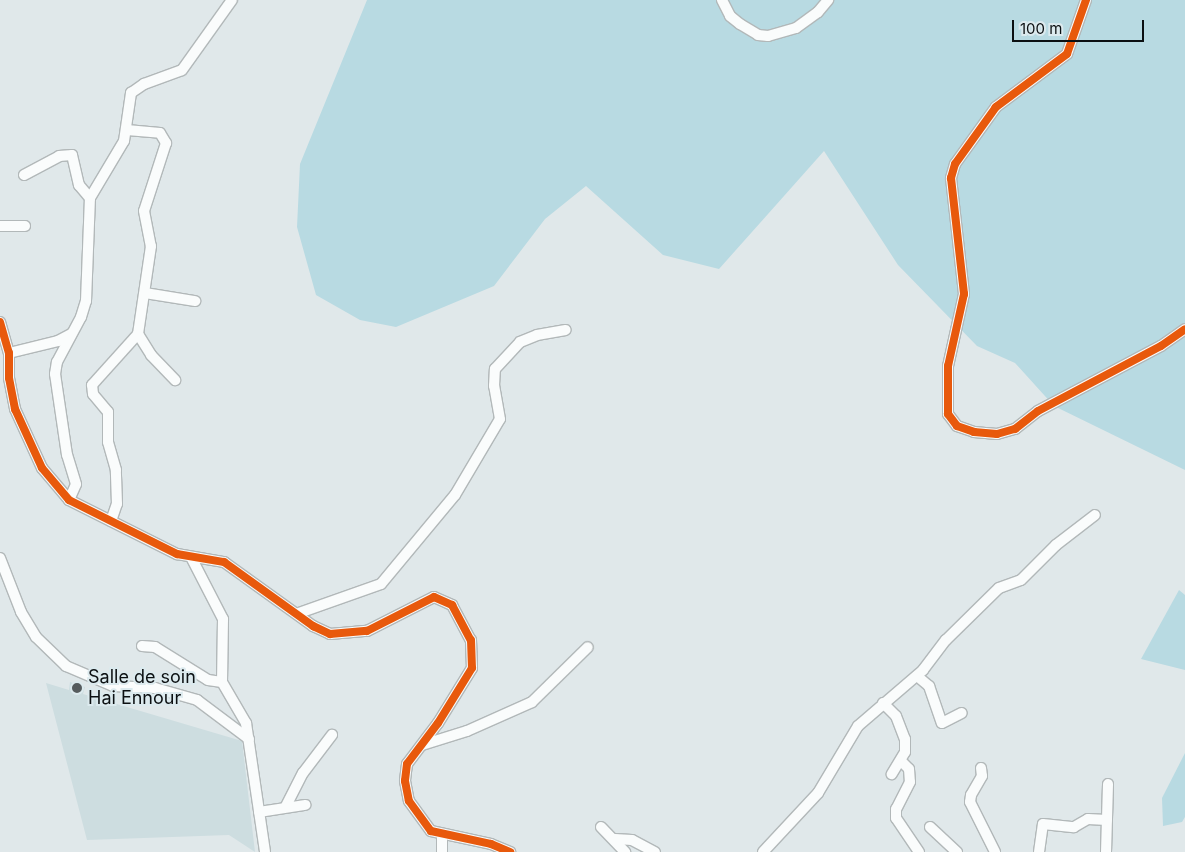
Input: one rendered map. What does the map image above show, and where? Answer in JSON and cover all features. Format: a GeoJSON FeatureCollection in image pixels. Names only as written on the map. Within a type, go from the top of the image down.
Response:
{"type":"FeatureCollection","features":[{"type":"Feature","properties":{"kind":"street"},"geometry":{"type":"LineString","coordinates":[[69,500],[76,484],[65,445],[55,374],[56,362],[81,317],[88,284],[87,214],[90,198],[119,151],[127,130],[131,93],[144,84],[182,70],[232,0]]}},
{"type":"Feature","properties":{"kind":"street"},"geometry":{"type":"LineString","coordinates":[[722,0],[730,16],[740,24],[758,35],[768,36],[796,28],[818,12],[828,0]]}},
{"type":"Feature","properties":{"kind":"street"},"geometry":{"type":"LineString","coordinates":[[1086,0],[1067,54],[996,107],[955,164],[951,178],[964,294],[948,366],[945,395],[948,414],[957,426],[974,432],[998,434],[1015,429],[1038,411],[1161,346],[1185,329]]}},
{"type":"Feature","properties":{"kind":"street"},"geometry":{"type":"LineString","coordinates":[[110,522],[117,504],[116,470],[108,442],[108,412],[93,394],[92,385],[138,334],[151,246],[144,210],[166,142],[160,133],[127,130]]}},
{"type":"Feature","properties":{"kind":"street"},"geometry":{"type":"LineString","coordinates":[[24,175],[59,156],[72,155],[79,185],[90,198]]}},
{"type":"Feature","properties":{"kind":"street"},"geometry":{"type":"LineString","coordinates":[[0,226],[25,226]]}},
{"type":"Feature","properties":{"kind":"street"},"geometry":{"type":"LineString","coordinates":[[144,293],[195,301]]}},
{"type":"Feature","properties":{"kind":"street"},"geometry":{"type":"LineString","coordinates":[[0,322],[9,353],[9,378],[15,409],[42,468],[69,500],[177,554],[191,558],[224,562],[299,613],[313,626],[330,634],[351,633],[384,623],[425,599],[434,597],[452,605],[471,640],[472,668],[422,745],[407,764],[405,781],[409,801],[424,824],[442,835],[476,840],[510,852]]}},
{"type":"Feature","properties":{"kind":"street"},"geometry":{"type":"LineString","coordinates":[[299,613],[381,584],[455,495],[500,419],[494,386],[495,369],[520,342],[537,335],[566,330]]}},
{"type":"Feature","properties":{"kind":"street"},"geometry":{"type":"LineString","coordinates":[[9,353],[58,341],[71,334]]}},
{"type":"Feature","properties":{"kind":"street"},"geometry":{"type":"LineString","coordinates":[[138,334],[151,355],[175,380]]}},
{"type":"Feature","properties":{"kind":"street"},"geometry":{"type":"LineString","coordinates":[[762,852],[818,793],[848,738],[883,703],[917,676],[946,640],[999,588],[1021,580],[1056,545],[1096,515]]}},
{"type":"Feature","properties":{"kind":"street"},"geometry":{"type":"LineString","coordinates":[[0,558],[21,612],[36,637],[66,666],[113,686],[155,688],[197,700],[249,739]]}},
{"type":"Feature","properties":{"kind":"street"},"geometry":{"type":"LineString","coordinates":[[191,558],[224,620],[222,682],[246,723],[265,852]]}},
{"type":"Feature","properties":{"kind":"street"},"geometry":{"type":"LineString","coordinates":[[142,646],[155,647],[192,672],[222,682]]}},
{"type":"Feature","properties":{"kind":"street"},"geometry":{"type":"LineString","coordinates":[[422,745],[467,731],[532,702],[588,647]]}},
{"type":"Feature","properties":{"kind":"street"},"geometry":{"type":"LineString","coordinates":[[917,676],[929,686],[942,723],[962,713]]}},
{"type":"Feature","properties":{"kind":"street"},"geometry":{"type":"LineString","coordinates":[[883,703],[896,716],[905,739],[906,752],[892,774]]}},
{"type":"Feature","properties":{"kind":"street"},"geometry":{"type":"LineString","coordinates":[[286,806],[303,774],[332,735]]}},
{"type":"Feature","properties":{"kind":"street"},"geometry":{"type":"LineString","coordinates":[[901,761],[909,769],[910,782],[896,809],[896,818],[920,852]]}},
{"type":"Feature","properties":{"kind":"street"},"geometry":{"type":"LineString","coordinates":[[981,768],[982,776],[971,794],[970,802],[995,852]]}},
{"type":"Feature","properties":{"kind":"street"},"geometry":{"type":"LineString","coordinates":[[1106,852],[1108,784]]}},
{"type":"Feature","properties":{"kind":"street"},"geometry":{"type":"LineString","coordinates":[[259,812],[286,806],[306,805]]}},
{"type":"Feature","properties":{"kind":"street"},"geometry":{"type":"LineString","coordinates":[[1039,852],[1045,823],[1074,827],[1088,819],[1107,820]]}},
{"type":"Feature","properties":{"kind":"street"},"geometry":{"type":"LineString","coordinates":[[601,827],[615,839],[625,852]]}},
{"type":"Feature","properties":{"kind":"street"},"geometry":{"type":"LineString","coordinates":[[930,827],[957,852]]}},
{"type":"Feature","properties":{"kind":"street"},"geometry":{"type":"LineString","coordinates":[[442,835],[442,852]]}},
{"type":"Feature","properties":{"kind":"street"},"geometry":{"type":"LineString","coordinates":[[615,839],[632,840],[655,852]]}},
{"type":"Feature","properties":{"kind":"shaded area"},"geometry":{"type":"Polygon","coordinates":[[[367,0],[1185,0],[1185,470],[1054,406],[1015,363],[977,346],[898,265],[824,151],[719,269],[663,255],[586,186],[545,219],[494,286],[396,327],[360,320],[316,295],[297,227],[300,164],[367,0]]]}},
{"type":"Feature","properties":{"kind":"shaded area"},"geometry":{"type":"Polygon","coordinates":[[[1179,590],[1185,595],[1185,670],[1141,659],[1179,590]]]}},
{"type":"Feature","properties":{"kind":"shaded area"},"geometry":{"type":"Polygon","coordinates":[[[70,682],[85,687],[83,694],[242,741],[255,852],[229,835],[87,840],[46,683],[69,690],[70,682]]]}},
{"type":"Feature","properties":{"kind":"shaded area"},"geometry":{"type":"Polygon","coordinates":[[[1185,753],[1185,817],[1182,822],[1163,826],[1162,798],[1185,753]]]}},
{"type":"Feature","properties":{"kind":"cycle path"},"geometry":{"type":"LineString","coordinates":[[1086,0],[1067,54],[996,107],[955,164],[951,178],[964,294],[948,366],[948,414],[957,426],[974,432],[997,434],[1015,429],[1038,411],[1161,346],[1185,329]]}},
{"type":"Feature","properties":{"kind":"cycle path"},"geometry":{"type":"LineString","coordinates":[[0,322],[9,353],[9,378],[15,409],[42,468],[69,500],[177,554],[224,562],[313,626],[330,634],[367,631],[434,597],[452,605],[471,640],[472,668],[438,723],[407,764],[405,781],[409,801],[431,831],[491,844],[510,852]]}},
{"type":"Feature","properties":{"kind":"place","name":"Salle de soin Hai Ennour"},"geometry":{"type":"Point","coordinates":[77,688]}}]}
